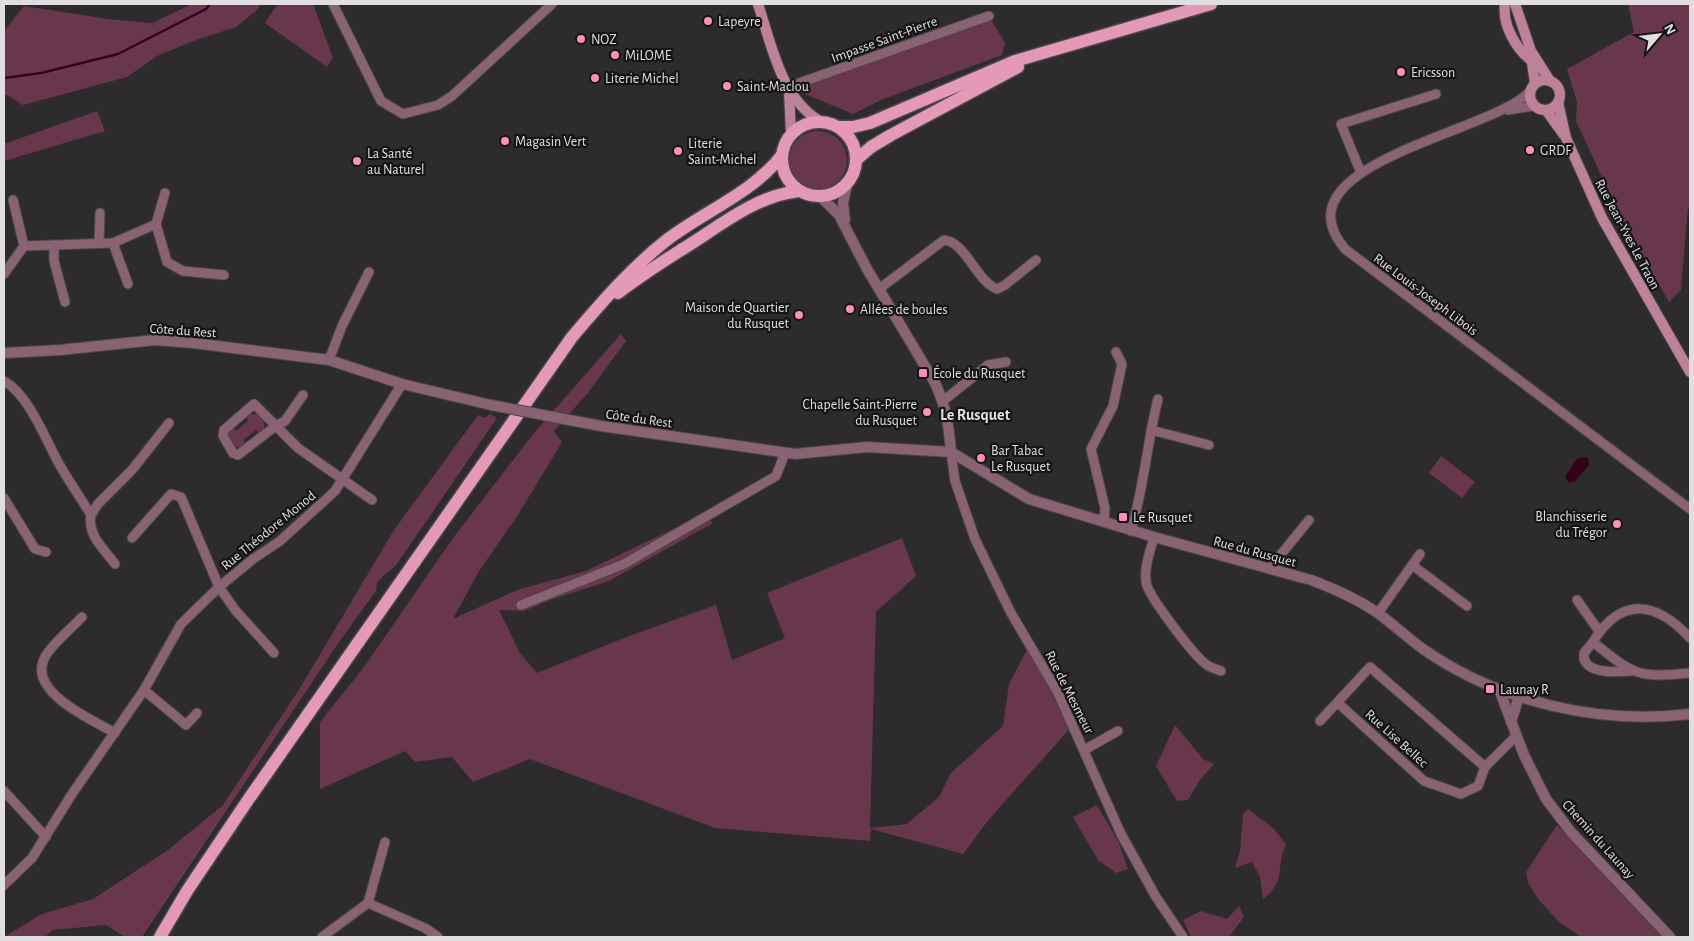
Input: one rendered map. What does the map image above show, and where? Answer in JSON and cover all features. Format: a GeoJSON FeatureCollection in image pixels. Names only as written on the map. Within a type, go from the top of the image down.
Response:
{"type":"FeatureCollection","features":[{"type":"Feature","properties":{"kind":"main road"},"geometry":{"type":"LineString","coordinates":[[758,4],[788,87],[792,134]]}},
{"type":"Feature","properties":{"kind":"main road"},"geometry":{"type":"LineString","coordinates":[[160,937],[193,882],[545,373],[610,291],[649,255],[686,226],[756,180],[782,155],[787,140],[804,124],[820,122],[839,127],[853,127],[870,123],[989,70],[1211,4]]}},
{"type":"Feature","properties":{"kind":"main road"},"geometry":{"type":"LineString","coordinates":[[1504,4],[1512,37],[1518,48],[1531,56],[1559,90],[1558,102],[1555,106],[1546,110]]}},
{"type":"Feature","properties":{"kind":"main road"},"geometry":{"type":"LineString","coordinates":[[1516,5],[1531,56],[1534,106],[1546,110],[1566,138]]}},
{"type":"Feature","properties":{"kind":"main road"},"geometry":{"type":"LineString","coordinates":[[856,160],[871,147],[912,123],[1042,54]]}},
{"type":"Feature","properties":{"kind":"main road"},"geometry":{"type":"LineString","coordinates":[[1532,88],[1539,80],[1550,81]]}},
{"type":"Feature","properties":{"kind":"main road"},"geometry":{"type":"LineString","coordinates":[[788,87],[806,110],[820,122]]}},
{"type":"Feature","properties":{"kind":"main road","name":"Rue Jean-Yves Le Traon"},"geometry":{"type":"LineString","coordinates":[[1558,102],[1566,138],[1611,236],[1690,372]]}},
{"type":"Feature","properties":{"kind":"main road"},"geometry":{"type":"LineString","coordinates":[[591,315],[637,278],[716,227],[768,197],[799,191],[820,196],[837,192],[847,184],[854,173],[856,160],[852,141],[839,127]]}},
{"type":"Feature","properties":{"kind":"main road"},"geometry":{"type":"LineString","coordinates":[[782,155],[786,175],[799,191]]}},
{"type":"Feature","properties":{"kind":"street"},"geometry":{"type":"LineString","coordinates":[[332,4],[381,101],[402,114],[438,105],[452,96],[552,4]]}},
{"type":"Feature","properties":{"kind":"street","name":"Impasse Saint-Pierre"},"geometry":{"type":"LineString","coordinates":[[788,87],[989,16]]}},
{"type":"Feature","properties":{"kind":"street","name":"Rue Louis-Joseph Libois"},"geometry":{"type":"LineString","coordinates":[[1503,110],[1532,88]]}},
{"type":"Feature","properties":{"kind":"street"},"geometry":{"type":"LineString","coordinates":[[1361,173],[1341,124],[1436,94]]}},
{"type":"Feature","properties":{"kind":"street","name":"Rue Louis-Joseph Libois"},"geometry":{"type":"LineString","coordinates":[[1534,106],[1503,110],[1415,145],[1361,173],[1343,186],[1332,201],[1330,209],[1333,234],[1345,249],[1690,510]]}},
{"type":"Feature","properties":{"kind":"street"},"geometry":{"type":"LineString","coordinates":[[847,184],[843,203],[847,228]]}},
{"type":"Feature","properties":{"kind":"street"},"geometry":{"type":"LineString","coordinates":[[165,193],[156,224],[166,262],[183,271],[224,274]]}},
{"type":"Feature","properties":{"kind":"street"},"geometry":{"type":"LineString","coordinates":[[820,196],[839,215],[847,228],[879,289],[943,401],[949,423],[951,452]]}},
{"type":"Feature","properties":{"kind":"street"},"geometry":{"type":"LineString","coordinates":[[12,200],[24,246]]}},
{"type":"Feature","properties":{"kind":"street"},"geometry":{"type":"LineString","coordinates":[[99,243],[100,213]]}},
{"type":"Feature","properties":{"kind":"street"},"geometry":{"type":"LineString","coordinates":[[24,246],[113,243],[156,224]]}},
{"type":"Feature","properties":{"kind":"street"},"geometry":{"type":"LineString","coordinates":[[879,289],[944,240],[955,244],[988,284],[997,289],[1005,286],[1036,260]]}},
{"type":"Feature","properties":{"kind":"street"},"geometry":{"type":"LineString","coordinates":[[113,243],[128,284]]}},
{"type":"Feature","properties":{"kind":"street"},"geometry":{"type":"LineString","coordinates":[[54,245],[54,261],[65,302]]}},
{"type":"Feature","properties":{"kind":"street"},"geometry":{"type":"LineString","coordinates":[[4,274],[24,246]]}},
{"type":"Feature","properties":{"kind":"street"},"geometry":{"type":"LineString","coordinates":[[329,360],[342,326],[370,272]]}},
{"type":"Feature","properties":{"kind":"street","name":"Côte du Rest"},"geometry":{"type":"LineString","coordinates":[[4,353],[60,350],[155,340],[329,360],[402,384],[491,405],[602,426],[785,453],[795,454],[867,447],[951,452]]}},
{"type":"Feature","properties":{"kind":"street"},"geometry":{"type":"LineString","coordinates":[[1104,522],[1105,508],[1091,449],[1113,406],[1122,364],[1116,352]]}},
{"type":"Feature","properties":{"kind":"street"},"geometry":{"type":"LineString","coordinates":[[943,401],[988,365],[1006,362]]}},
{"type":"Feature","properties":{"kind":"street"},"geometry":{"type":"LineString","coordinates":[[4,381],[20,396],[41,428],[58,462],[91,515]]}},
{"type":"Feature","properties":{"kind":"street","name":"Rue Théodore Monod"},"geometry":{"type":"LineString","coordinates":[[4,885],[32,858],[72,794],[144,690],[181,624],[220,587],[254,558],[280,541],[335,491],[402,384]]}},
{"type":"Feature","properties":{"kind":"street"},"geometry":{"type":"LineString","coordinates":[[304,395],[285,421],[277,425],[238,455],[233,453],[223,436],[224,430],[254,404],[277,425],[298,448],[372,500]]}},
{"type":"Feature","properties":{"kind":"street"},"geometry":{"type":"LineString","coordinates":[[1131,531],[1144,480],[1151,430],[1158,399]]}},
{"type":"Feature","properties":{"kind":"street"},"geometry":{"type":"LineString","coordinates":[[116,564],[92,535],[89,523],[91,515],[98,504],[132,470],[169,423]]}},
{"type":"Feature","properties":{"kind":"street"},"geometry":{"type":"LineString","coordinates":[[1151,430],[1209,445]]}},
{"type":"Feature","properties":{"kind":"street","name":"Rue du Rusquet"},"geometry":{"type":"LineString","coordinates":[[951,452],[1028,499],[1131,531],[1331,587],[1378,613],[1424,650],[1499,689],[1539,702],[1597,714],[1628,717],[1661,717],[1690,714]]}},
{"type":"Feature","properties":{"kind":"street","name":"Rue de Mesmeur"},"geometry":{"type":"LineString","coordinates":[[951,452],[955,481],[974,539],[1011,613],[1057,691],[1121,834],[1156,897],[1183,937]]}},
{"type":"Feature","properties":{"kind":"street"},"geometry":{"type":"LineString","coordinates":[[521,605],[624,564],[776,476],[785,453]]}},
{"type":"Feature","properties":{"kind":"street"},"geometry":{"type":"LineString","coordinates":[[132,538],[172,494],[181,497],[220,587],[236,611],[274,653]]}},
{"type":"Feature","properties":{"kind":"street"},"geometry":{"type":"LineString","coordinates":[[4,498],[35,549],[46,552]]}},
{"type":"Feature","properties":{"kind":"street"},"geometry":{"type":"LineString","coordinates":[[1269,569],[1309,520]]}},
{"type":"Feature","properties":{"kind":"street"},"geometry":{"type":"LineString","coordinates":[[1154,537],[1145,572],[1146,585],[1152,596],[1194,652],[1207,665],[1221,671]]}},
{"type":"Feature","properties":{"kind":"street"},"geometry":{"type":"LineString","coordinates":[[1378,613],[1420,554]]}},
{"type":"Feature","properties":{"kind":"street"},"geometry":{"type":"LineString","coordinates":[[1412,565],[1467,606]]}},
{"type":"Feature","properties":{"kind":"street"},"geometry":{"type":"LineString","coordinates":[[1577,600],[1599,632]]}},
{"type":"Feature","properties":{"kind":"street"},"geometry":{"type":"LineString","coordinates":[[1690,638],[1672,619],[1647,609],[1635,608],[1608,621],[1584,653],[1584,662],[1592,668],[1616,672],[1632,671],[1654,676],[1690,673]]}},
{"type":"Feature","properties":{"kind":"street"},"geometry":{"type":"LineString","coordinates":[[82,617],[45,657],[42,671],[48,689],[57,699],[115,733]]}},
{"type":"Feature","properties":{"kind":"street"},"geometry":{"type":"LineString","coordinates":[[1593,642],[1632,671]]}},
{"type":"Feature","properties":{"kind":"street"},"geometry":{"type":"LineString","coordinates":[[1320,721],[1370,667],[1485,767]]}},
{"type":"Feature","properties":{"kind":"street","name":"Chemin du Launay"},"geometry":{"type":"LineString","coordinates":[[1499,689],[1533,777],[1561,820],[1670,937]]}},
{"type":"Feature","properties":{"kind":"street"},"geometry":{"type":"LineString","coordinates":[[144,690],[186,725],[197,712]]}},
{"type":"Feature","properties":{"kind":"street"},"geometry":{"type":"LineString","coordinates":[[1511,722],[1519,696]]}},
{"type":"Feature","properties":{"kind":"street","name":"Rue Lise Bellec"},"geometry":{"type":"LineString","coordinates":[[1338,703],[1424,781],[1461,794],[1478,786],[1485,767],[1516,736]]}},
{"type":"Feature","properties":{"kind":"street"},"geometry":{"type":"LineString","coordinates":[[1084,750],[1118,731]]}},
{"type":"Feature","properties":{"kind":"street"},"geometry":{"type":"LineString","coordinates":[[4,791],[46,837]]}},
{"type":"Feature","properties":{"kind":"street"},"geometry":{"type":"LineString","coordinates":[[322,937],[368,903],[385,842]]}},
{"type":"Feature","properties":{"kind":"street"},"geometry":{"type":"LineString","coordinates":[[368,903],[426,928],[438,937]]}},
{"type":"Feature","properties":{"kind":"shaded area"},"geometry":{"type":"Polygon","coordinates":[[[192,4],[261,4],[258,9],[236,27],[193,41],[157,56],[127,77],[23,105],[4,93],[4,31],[24,6],[108,19],[152,23],[192,4]]]}},
{"type":"Feature","properties":{"kind":"shaded area"},"geometry":{"type":"Polygon","coordinates":[[[282,4],[313,4],[333,58],[327,67],[265,23],[276,6],[282,4]]]}},
{"type":"Feature","properties":{"kind":"shaded area"},"geometry":{"type":"Polygon","coordinates":[[[1628,4],[1690,4],[1690,209],[1688,208],[1681,290],[1669,302],[1624,225],[1576,121],[1577,102],[1567,69],[1634,32],[1628,4]]]}},
{"type":"Feature","properties":{"kind":"shaded area"},"geometry":{"type":"Polygon","coordinates":[[[989,16],[1005,43],[1002,55],[881,100],[853,114],[788,87],[989,16]]]}},
{"type":"Feature","properties":{"kind":"shaded area"},"geometry":{"type":"Polygon","coordinates":[[[97,111],[105,131],[4,161],[4,144],[97,111]]]}},
{"type":"Feature","properties":{"kind":"shaded area"},"geometry":{"type":"Polygon","coordinates":[[[812,131],[824,131],[839,139],[847,154],[847,166],[839,181],[824,189],[812,189],[797,181],[789,166],[789,154],[797,139],[812,131]]]}},
{"type":"Feature","properties":{"kind":"shaded area"},"geometry":{"type":"Polygon","coordinates":[[[621,334],[626,341],[587,394],[554,431],[562,442],[516,518],[479,571],[453,619],[517,590],[586,571],[704,514],[713,523],[609,581],[550,600],[524,611],[499,610],[520,653],[537,673],[629,636],[716,605],[732,660],[785,638],[767,593],[902,538],[916,576],[876,612],[870,828],[907,824],[939,797],[951,773],[1003,726],[1009,684],[1030,644],[1073,725],[990,818],[963,854],[871,829],[870,841],[715,828],[530,759],[473,782],[452,757],[415,762],[405,751],[320,789],[320,722],[364,667],[453,538],[534,433],[621,334]]]}},
{"type":"Feature","properties":{"kind":"shaded area"},"geometry":{"type":"Polygon","coordinates":[[[249,413],[259,415],[264,423],[264,430],[260,435],[256,430],[243,440],[247,446],[240,448],[232,445],[227,433],[232,426],[236,431],[248,421],[245,415],[249,413]]]}},
{"type":"Feature","properties":{"kind":"shaded area"},"geometry":{"type":"Polygon","coordinates":[[[490,414],[497,418],[397,564],[377,582],[376,591],[339,642],[142,937],[125,937],[106,925],[53,930],[45,937],[4,937],[42,914],[93,899],[168,850],[223,805],[300,688],[394,530],[478,415],[485,418],[490,414]]]}},
{"type":"Feature","properties":{"kind":"shaded area"},"geometry":{"type":"Polygon","coordinates":[[[1441,456],[1475,482],[1462,498],[1429,473],[1441,456]]]}},
{"type":"Feature","properties":{"kind":"shaded area"},"geometry":{"type":"Polygon","coordinates":[[[1581,457],[1588,458],[1589,465],[1575,481],[1569,483],[1565,477],[1576,460],[1581,457]]]}},
{"type":"Feature","properties":{"kind":"shaded area"},"geometry":{"type":"Polygon","coordinates":[[[1175,725],[1203,759],[1214,764],[1200,780],[1188,800],[1177,801],[1156,766],[1175,725]]]}},
{"type":"Feature","properties":{"kind":"shaded area"},"geometry":{"type":"Polygon","coordinates":[[[1097,805],[1119,843],[1128,869],[1116,873],[1098,860],[1073,817],[1097,805]]]}},
{"type":"Feature","properties":{"kind":"shaded area"},"geometry":{"type":"Polygon","coordinates":[[[1248,809],[1273,828],[1286,844],[1278,880],[1263,899],[1260,877],[1252,862],[1235,868],[1240,851],[1243,814],[1248,809]]]}},
{"type":"Feature","properties":{"kind":"shaded area"},"geometry":{"type":"Polygon","coordinates":[[[1557,825],[1662,937],[1581,937],[1558,921],[1539,900],[1528,883],[1526,872],[1557,825]]]}},
{"type":"Feature","properties":{"kind":"shaded area"},"geometry":{"type":"Polygon","coordinates":[[[1239,906],[1244,917],[1229,937],[1191,937],[1183,920],[1201,911],[1227,919],[1239,906]]]}},
{"type":"Feature","properties":{"kind":"waterway"},"geometry":{"type":"LineString","coordinates":[[4,78],[41,73],[118,54],[206,9],[210,4]]}},
{"type":"Feature","properties":{"kind":"place","name":"Lapeyre"},"geometry":{"type":"Point","coordinates":[708,21]}},
{"type":"Feature","properties":{"kind":"place","name":"NOZ"},"geometry":{"type":"Point","coordinates":[581,39]}},
{"type":"Feature","properties":{"kind":"place","name":"MiLOME"},"geometry":{"type":"Point","coordinates":[615,55]}},
{"type":"Feature","properties":{"kind":"place","name":"Ericsson"},"geometry":{"type":"Point","coordinates":[1401,72]}},
{"type":"Feature","properties":{"kind":"place","name":"Literie Michel"},"geometry":{"type":"Point","coordinates":[595,78]}},
{"type":"Feature","properties":{"kind":"place","name":"Saint-Maclou"},"geometry":{"type":"Point","coordinates":[727,86]}},
{"type":"Feature","properties":{"kind":"place","name":"Magasin Vert"},"geometry":{"type":"Point","coordinates":[505,141]}},
{"type":"Feature","properties":{"kind":"place","name":"GRDF"},"geometry":{"type":"Point","coordinates":[1530,150]}},
{"type":"Feature","properties":{"kind":"place","name":"Literie Saint-Michel"},"geometry":{"type":"Point","coordinates":[678,151]}},
{"type":"Feature","properties":{"kind":"place","name":"La Santé au Naturel"},"geometry":{"type":"Point","coordinates":[357,161]}},
{"type":"Feature","properties":{"kind":"place","name":"Allées de boules"},"geometry":{"type":"Point","coordinates":[850,309]}},
{"type":"Feature","properties":{"kind":"place","name":"Maison de Quartier du Rusquet"},"geometry":{"type":"Point","coordinates":[799,315]}},
{"type":"Feature","properties":{"kind":"place","name":"École du Rusquet"},"geometry":{"type":"Point","coordinates":[923,373]}},
{"type":"Feature","properties":{"kind":"place","name":"Chapelle Saint-Pierre du Rusquet"},"geometry":{"type":"Point","coordinates":[927,412]}},
{"type":"Feature","properties":{"kind":"place","name":"Bar Tabac Le Rusquet"},"geometry":{"type":"Point","coordinates":[981,458]}},
{"type":"Feature","properties":{"kind":"place","name":"Le Rusquet"},"geometry":{"type":"Point","coordinates":[1123,517]}},
{"type":"Feature","properties":{"kind":"place","name":"Blanchisserie du Trégor"},"geometry":{"type":"Point","coordinates":[1617,524]}},
{"type":"Feature","properties":{"kind":"place","name":"Launay R"},"geometry":{"type":"Point","coordinates":[1490,689]}},
{"type":"Feature","properties":{"kind":"district","name":"Le Rusquet"},"geometry":{"type":"Point","coordinates":[975,414]}}]}
